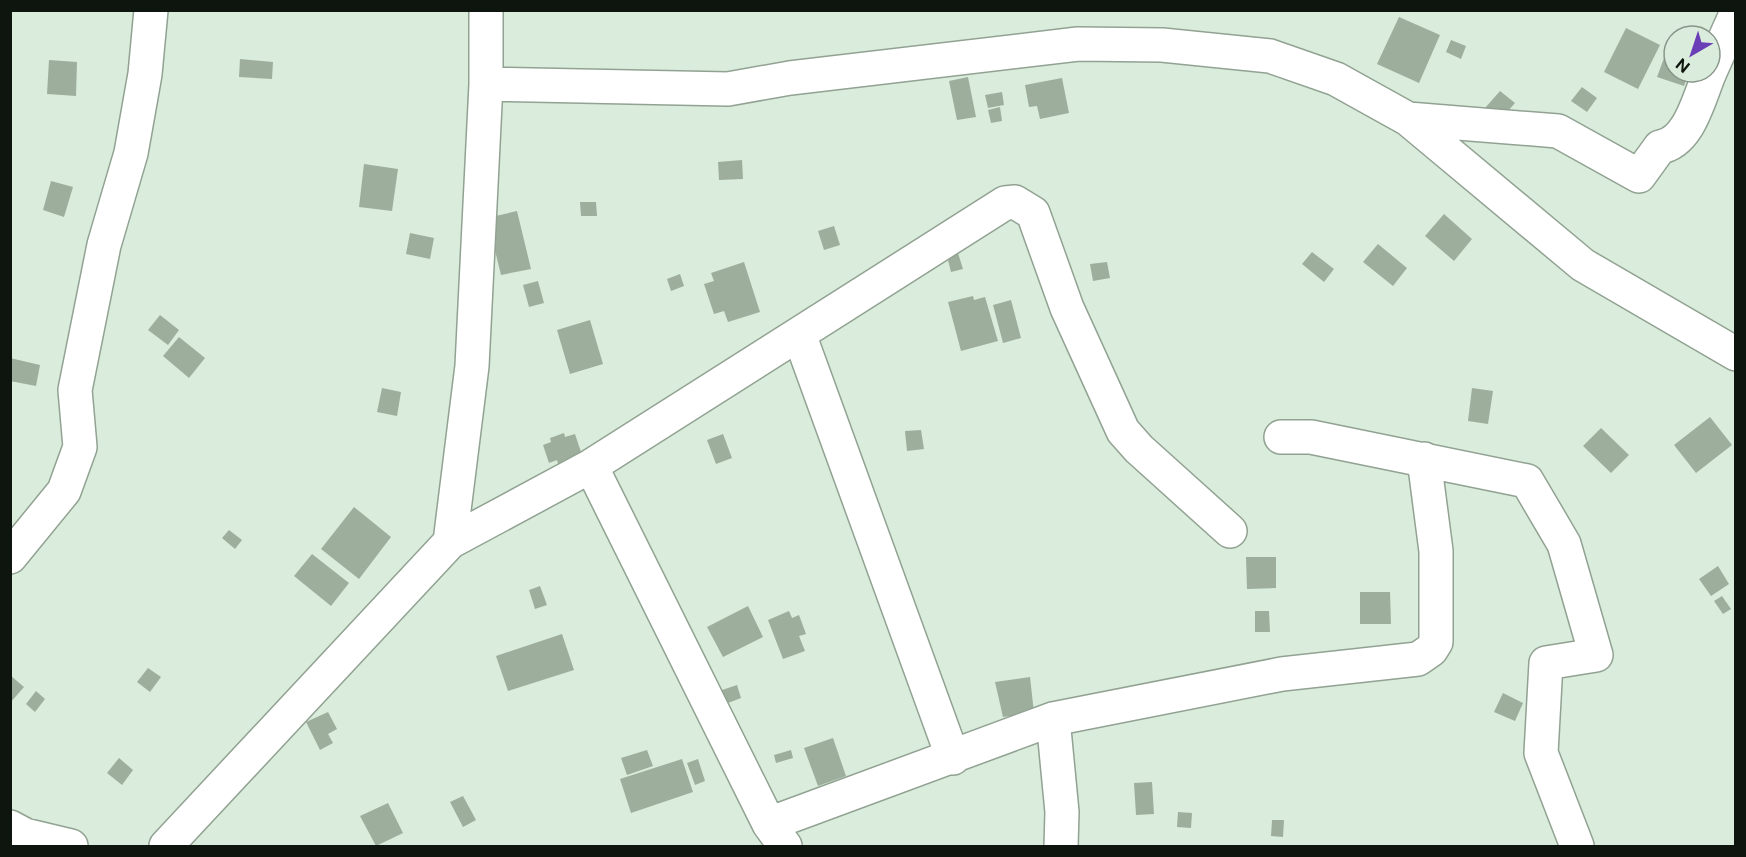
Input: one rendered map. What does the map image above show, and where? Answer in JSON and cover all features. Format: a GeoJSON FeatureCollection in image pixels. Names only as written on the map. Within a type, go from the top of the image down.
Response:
{"type":"FeatureCollection","features":[{"type":"Feature","properties":{"kind":"street"},"geometry":{"type":"LineString","coordinates":[[10,557],[64,491],[80,447],[75,390],[104,246],[131,153],[145,74],[151,10]]}},
{"type":"Feature","properties":{"kind":"street"},"geometry":{"type":"LineString","coordinates":[[450,542],[472,366],[486,84],[486,10]]}},
{"type":"Feature","properties":{"kind":"street"},"geometry":{"type":"LineString","coordinates":[[1722,45],[1736,14]]}},
{"type":"Feature","properties":{"kind":"street"},"geometry":{"type":"LineString","coordinates":[[486,84],[728,89],[790,78],[1078,44],[1162,45],[1270,56],[1336,79],[1408,118],[1583,265],[1736,354]]}},
{"type":"Feature","properties":{"kind":"street"},"geometry":{"type":"LineString","coordinates":[[1408,118],[1558,131],[1639,176],[1660,147],[1672,145],[1682,136],[1705,84]]}},
{"type":"Feature","properties":{"kind":"street"},"geometry":{"type":"LineString","coordinates":[[166,846],[450,542],[591,466],[1005,203],[1015,202],[1026,206],[1033,213],[1067,308],[1123,431],[1139,449],[1230,531]]}},
{"type":"Feature","properties":{"kind":"street"},"geometry":{"type":"LineString","coordinates":[[799,334],[953,758]]}},
{"type":"Feature","properties":{"kind":"street"},"geometry":{"type":"LineString","coordinates":[[1281,437],[1311,437],[1527,480],[1564,544],[1596,655],[1546,663],[1541,753],[1576,846]]}},
{"type":"Feature","properties":{"kind":"street"},"geometry":{"type":"LineString","coordinates":[[591,466],[777,835],[953,758],[1053,719],[1282,674],[1418,658],[1426,655],[1436,642],[1436,551],[1424,459]]}},
{"type":"Feature","properties":{"kind":"street"},"geometry":{"type":"LineString","coordinates":[[1053,719],[1062,812],[1061,846]]}},
{"type":"Feature","properties":{"kind":"street"},"geometry":{"type":"LineString","coordinates":[[10,827],[26,835],[71,846]]}},
{"type":"Feature","properties":{"kind":"building"},"geometry":{"type":"Polygon","coordinates":[[[1399,17],[1440,35],[1419,83],[1377,64],[1399,17]]]}},
{"type":"Feature","properties":{"kind":"building"},"geometry":{"type":"Polygon","coordinates":[[[1626,28],[1660,45],[1638,89],[1604,72],[1626,28]]]}},
{"type":"Feature","properties":{"kind":"building"},"geometry":{"type":"Polygon","coordinates":[[[1451,40],[1466,46],[1461,59],[1446,52],[1451,40]]]}},
{"type":"Feature","properties":{"kind":"building"},"geometry":{"type":"Polygon","coordinates":[[[240,59],[273,62],[272,79],[239,77],[240,59]]]}},
{"type":"Feature","properties":{"kind":"building"},"geometry":{"type":"Polygon","coordinates":[[[49,60],[77,62],[76,96],[47,94],[49,60]]]}},
{"type":"Feature","properties":{"kind":"building"},"geometry":{"type":"Polygon","coordinates":[[[1662,63],[1662,79],[1657,77],[1662,63]]]}},
{"type":"Feature","properties":{"kind":"building"},"geometry":{"type":"Polygon","coordinates":[[[968,77],[976,117],[957,120],[949,81],[968,77]]]}},
{"type":"Feature","properties":{"kind":"building"},"geometry":{"type":"Polygon","coordinates":[[[1062,78],[1069,113],[1040,119],[1037,106],[1029,107],[1025,85],[1062,78]]]}},
{"type":"Feature","properties":{"kind":"building"},"geometry":{"type":"Polygon","coordinates":[[[1582,87],[1597,98],[1587,112],[1571,101],[1582,87]]]}},
{"type":"Feature","properties":{"kind":"building"},"geometry":{"type":"Polygon","coordinates":[[[1500,91],[1515,103],[1500,120],[1485,108],[1500,91]]]}},
{"type":"Feature","properties":{"kind":"building"},"geometry":{"type":"Polygon","coordinates":[[[1002,92],[1004,105],[988,108],[985,95],[1002,92]]]}},
{"type":"Feature","properties":{"kind":"building"},"geometry":{"type":"Polygon","coordinates":[[[1000,107],[1002,121],[991,123],[988,110],[1000,107]]]}},
{"type":"Feature","properties":{"kind":"building"},"geometry":{"type":"Polygon","coordinates":[[[742,160],[743,179],[719,180],[718,162],[742,160]]]}},
{"type":"Feature","properties":{"kind":"building"},"geometry":{"type":"Polygon","coordinates":[[[364,164],[398,169],[392,211],[359,207],[364,164]]]}},
{"type":"Feature","properties":{"kind":"building"},"geometry":{"type":"Polygon","coordinates":[[[51,181],[73,187],[64,217],[43,210],[51,181]]]}},
{"type":"Feature","properties":{"kind":"building"},"geometry":{"type":"Polygon","coordinates":[[[580,202],[596,202],[597,216],[581,216],[580,202]]]}},
{"type":"Feature","properties":{"kind":"building"},"geometry":{"type":"Polygon","coordinates":[[[517,211],[531,269],[501,275],[487,218],[517,211]]]}},
{"type":"Feature","properties":{"kind":"building"},"geometry":{"type":"Polygon","coordinates":[[[1444,214],[1472,239],[1454,261],[1425,236],[1444,214]]]}},
{"type":"Feature","properties":{"kind":"building"},"geometry":{"type":"Polygon","coordinates":[[[834,226],[840,245],[824,250],[818,231],[834,226]]]}},
{"type":"Feature","properties":{"kind":"building"},"geometry":{"type":"Polygon","coordinates":[[[410,233],[434,238],[430,259],[406,254],[410,233]]]}},
{"type":"Feature","properties":{"kind":"building"},"geometry":{"type":"Polygon","coordinates":[[[1378,244],[1407,268],[1393,286],[1363,262],[1378,244]]]}},
{"type":"Feature","properties":{"kind":"building"},"geometry":{"type":"Polygon","coordinates":[[[1312,252],[1334,269],[1324,282],[1302,264],[1312,252]]]}},
{"type":"Feature","properties":{"kind":"building"},"geometry":{"type":"Polygon","coordinates":[[[958,253],[963,269],[951,272],[947,256],[958,253]]]}},
{"type":"Feature","properties":{"kind":"building"},"geometry":{"type":"Polygon","coordinates":[[[744,262],[760,312],[728,322],[724,311],[714,314],[704,284],[714,281],[711,273],[744,262]]]}},
{"type":"Feature","properties":{"kind":"building"},"geometry":{"type":"Polygon","coordinates":[[[1107,262],[1110,278],[1093,281],[1090,264],[1107,262]]]}},
{"type":"Feature","properties":{"kind":"building"},"geometry":{"type":"Polygon","coordinates":[[[680,274],[684,286],[671,291],[667,279],[680,274]]]}},
{"type":"Feature","properties":{"kind":"building"},"geometry":{"type":"Polygon","coordinates":[[[538,281],[544,303],[529,307],[523,285],[538,281]]]}},
{"type":"Feature","properties":{"kind":"building"},"geometry":{"type":"Polygon","coordinates":[[[973,296],[974,300],[985,297],[998,341],[961,351],[948,302],[973,296]]]}},
{"type":"Feature","properties":{"kind":"building"},"geometry":{"type":"Polygon","coordinates":[[[1011,300],[1021,338],[1003,343],[993,305],[1011,300]]]}},
{"type":"Feature","properties":{"kind":"building"},"geometry":{"type":"Polygon","coordinates":[[[160,315],[179,330],[168,345],[148,330],[160,315]]]}},
{"type":"Feature","properties":{"kind":"building"},"geometry":{"type":"Polygon","coordinates":[[[590,320],[603,364],[570,374],[557,330],[590,320]]]}},
{"type":"Feature","properties":{"kind":"building"},"geometry":{"type":"Polygon","coordinates":[[[179,337],[205,358],[189,378],[163,356],[179,337]]]}},
{"type":"Feature","properties":{"kind":"building"},"geometry":{"type":"Polygon","coordinates":[[[10,358],[40,365],[36,386],[10,381],[10,358]]]}},
{"type":"Feature","properties":{"kind":"building"},"geometry":{"type":"Polygon","coordinates":[[[382,388],[401,392],[397,416],[377,412],[382,388]]]}},
{"type":"Feature","properties":{"kind":"building"},"geometry":{"type":"Polygon","coordinates":[[[1472,388],[1493,391],[1488,424],[1468,421],[1472,388]]]}},
{"type":"Feature","properties":{"kind":"building"},"geometry":{"type":"Polygon","coordinates":[[[1710,417],[1732,445],[1696,473],[1674,445],[1710,417]]]}},
{"type":"Feature","properties":{"kind":"building"},"geometry":{"type":"Polygon","coordinates":[[[1601,428],[1629,455],[1611,473],[1583,446],[1601,428]]]}},
{"type":"Feature","properties":{"kind":"building"},"geometry":{"type":"Polygon","coordinates":[[[921,430],[924,449],[907,451],[905,431],[921,430]]]}},
{"type":"Feature","properties":{"kind":"building"},"geometry":{"type":"Polygon","coordinates":[[[564,433],[565,437],[575,434],[581,452],[558,464],[557,460],[549,463],[543,445],[551,442],[550,438],[564,433]]]}},
{"type":"Feature","properties":{"kind":"building"},"geometry":{"type":"Polygon","coordinates":[[[723,434],[732,458],[716,464],[707,440],[723,434]]]}},
{"type":"Feature","properties":{"kind":"building"},"geometry":{"type":"Polygon","coordinates":[[[354,507],[391,537],[359,579],[321,549],[354,507]]]}},
{"type":"Feature","properties":{"kind":"building"},"geometry":{"type":"Polygon","coordinates":[[[229,530],[242,540],[235,549],[222,538],[229,530]]]}},
{"type":"Feature","properties":{"kind":"building"},"geometry":{"type":"Polygon","coordinates":[[[312,554],[349,583],[331,606],[294,576],[312,554]]]}},
{"type":"Feature","properties":{"kind":"building"},"geometry":{"type":"Polygon","coordinates":[[[1246,557],[1276,557],[1276,588],[1247,589],[1246,557]]]}},
{"type":"Feature","properties":{"kind":"building"},"geometry":{"type":"Polygon","coordinates":[[[1718,566],[1729,584],[1711,596],[1699,579],[1718,566]]]}},
{"type":"Feature","properties":{"kind":"building"},"geometry":{"type":"Polygon","coordinates":[[[540,586],[547,605],[535,609],[529,590],[540,586]]]}},
{"type":"Feature","properties":{"kind":"building"},"geometry":{"type":"Polygon","coordinates":[[[1360,592],[1390,592],[1391,624],[1360,624],[1360,592]]]}},
{"type":"Feature","properties":{"kind":"building"},"geometry":{"type":"Polygon","coordinates":[[[1722,596],[1731,609],[1723,614],[1714,601],[1722,596]]]}},
{"type":"Feature","properties":{"kind":"building"},"geometry":{"type":"Polygon","coordinates":[[[748,606],[763,637],[723,657],[707,627],[748,606]]]}},
{"type":"Feature","properties":{"kind":"building"},"geometry":{"type":"Polygon","coordinates":[[[789,611],[792,618],[799,615],[806,634],[799,636],[805,651],[783,659],[768,620],[789,611]]]}},
{"type":"Feature","properties":{"kind":"building"},"geometry":{"type":"Polygon","coordinates":[[[1255,611],[1269,611],[1270,632],[1255,632],[1255,611]]]}},
{"type":"Feature","properties":{"kind":"building"},"geometry":{"type":"Polygon","coordinates":[[[562,634],[574,670],[508,691],[496,656],[562,634]]]}},
{"type":"Feature","properties":{"kind":"building"},"geometry":{"type":"Polygon","coordinates":[[[148,668],[161,677],[150,692],[137,682],[148,668]]]}},
{"type":"Feature","properties":{"kind":"building"},"geometry":{"type":"Polygon","coordinates":[[[10,675],[24,687],[10,703],[10,675]]]}},
{"type":"Feature","properties":{"kind":"building"},"geometry":{"type":"Polygon","coordinates":[[[1030,677],[1034,713],[1003,717],[995,682],[1030,677]]]}},
{"type":"Feature","properties":{"kind":"building"},"geometry":{"type":"Polygon","coordinates":[[[737,685],[741,698],[723,705],[719,691],[737,685]]]}},
{"type":"Feature","properties":{"kind":"building"},"geometry":{"type":"Polygon","coordinates":[[[36,691],[45,699],[35,712],[26,704],[36,691]]]}},
{"type":"Feature","properties":{"kind":"building"},"geometry":{"type":"Polygon","coordinates":[[[1503,693],[1523,703],[1515,721],[1494,712],[1503,693]]]}},
{"type":"Feature","properties":{"kind":"building"},"geometry":{"type":"Polygon","coordinates":[[[328,712],[337,729],[328,734],[333,743],[320,750],[306,722],[328,712]]]}},
{"type":"Feature","properties":{"kind":"building"},"geometry":{"type":"Polygon","coordinates":[[[833,738],[846,776],[818,786],[804,748],[833,738]]]}},
{"type":"Feature","properties":{"kind":"building"},"geometry":{"type":"Polygon","coordinates":[[[647,750],[653,766],[627,775],[621,758],[647,750]]]}},
{"type":"Feature","properties":{"kind":"building"},"geometry":{"type":"Polygon","coordinates":[[[791,750],[793,758],[776,763],[774,755],[791,750]]]}},
{"type":"Feature","properties":{"kind":"building"},"geometry":{"type":"Polygon","coordinates":[[[119,758],[133,770],[122,785],[107,773],[119,758]]]}},
{"type":"Feature","properties":{"kind":"building"},"geometry":{"type":"Polygon","coordinates":[[[682,759],[693,792],[631,813],[620,779],[682,759]]]}},
{"type":"Feature","properties":{"kind":"building"},"geometry":{"type":"Polygon","coordinates":[[[698,759],[705,781],[695,785],[687,763],[698,759]]]}},
{"type":"Feature","properties":{"kind":"building"},"geometry":{"type":"Polygon","coordinates":[[[1152,782],[1154,814],[1136,815],[1134,783],[1152,782]]]}},
{"type":"Feature","properties":{"kind":"building"},"geometry":{"type":"Polygon","coordinates":[[[463,796],[476,820],[463,827],[450,802],[463,796]]]}},
{"type":"Feature","properties":{"kind":"building"},"geometry":{"type":"Polygon","coordinates":[[[388,803],[403,833],[376,846],[360,816],[388,803]]]}},
{"type":"Feature","properties":{"kind":"building"},"geometry":{"type":"Polygon","coordinates":[[[1178,812],[1192,813],[1191,828],[1177,827],[1178,812]]]}},
{"type":"Feature","properties":{"kind":"building"},"geometry":{"type":"Polygon","coordinates":[[[1272,820],[1284,820],[1283,837],[1271,836],[1272,820]]]}}]}
